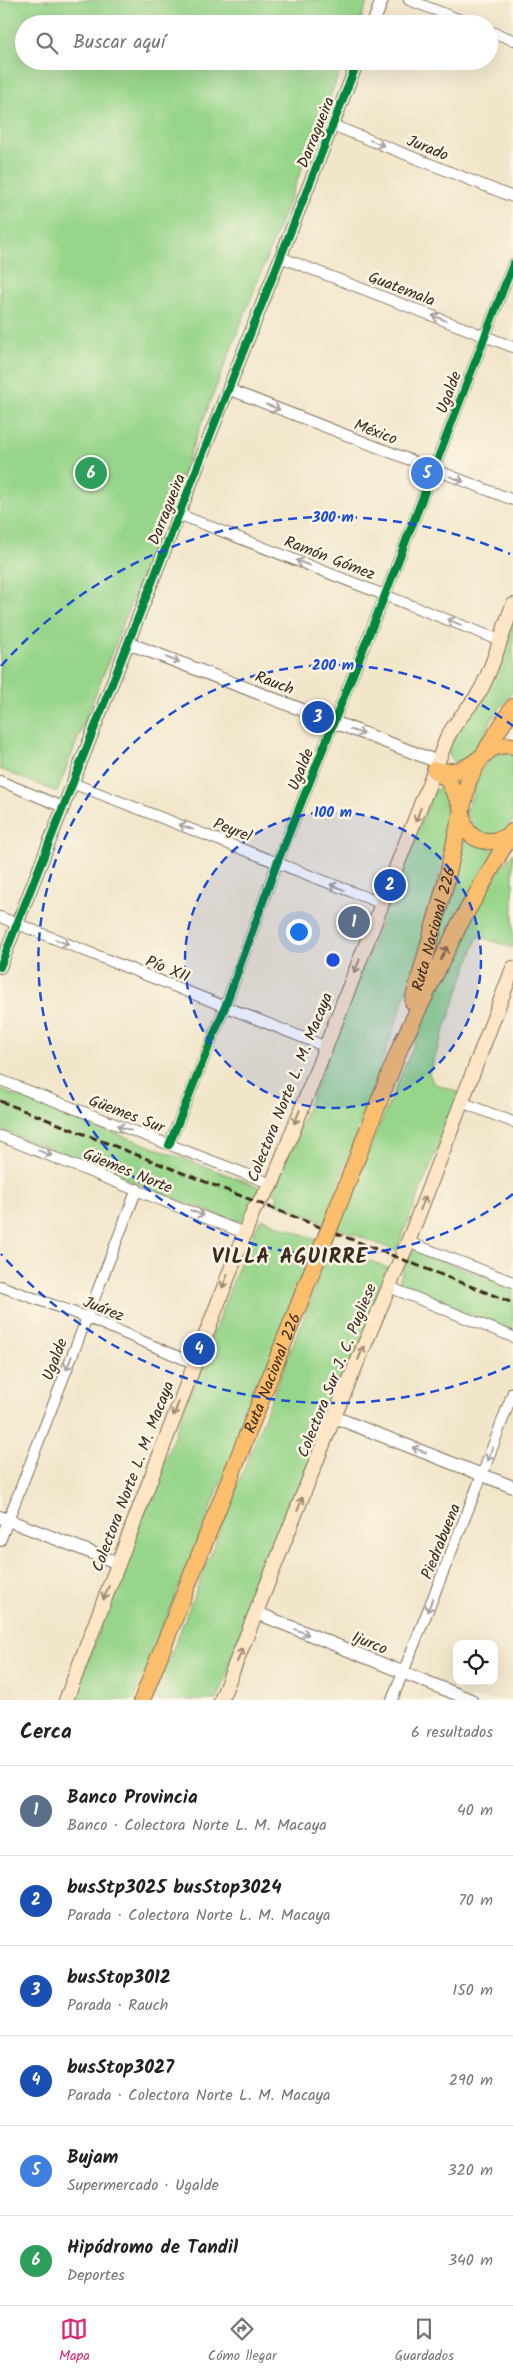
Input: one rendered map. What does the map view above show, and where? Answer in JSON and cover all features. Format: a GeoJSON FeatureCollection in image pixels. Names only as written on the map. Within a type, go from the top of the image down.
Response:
{"type":"FeatureCollection","features":[{"type":"Feature","properties":{"kind":"highway","name":"Ruta Nacional 226"},"geometry":{"type":"LineString","coordinates":[[142,1700],[332,1222],[400,1045],[439,913],[468,782],[481,757],[513,707]]}},
{"type":"Feature","properties":{"kind":"highway"},"geometry":{"type":"LineString","coordinates":[[437,766],[458,770],[471,765],[500,745],[513,746]]}},
{"type":"Feature","properties":{"kind":"highway"},"geometry":{"type":"LineString","coordinates":[[437,766],[448,780],[462,809]]}},
{"type":"Feature","properties":{"kind":"highway","name":"Ruta Nacional 226"},"geometry":{"type":"LineString","coordinates":[[462,809],[466,828],[476,840],[490,842],[501,840],[512,833]]}},
{"type":"Feature","properties":{"kind":"highway","name":"Ruta Nacional 226"},"geometry":{"type":"LineString","coordinates":[[400,1045],[459,925],[512,833]]}},
{"type":"Feature","properties":{"kind":"main road","name":"Colectora Norte L. M. Macaya"},"geometry":{"type":"LineString","coordinates":[[66,1700],[244,1233],[255,1207],[272,1184],[324,1046],[383,904],[452,728],[482,687],[513,605]]}},
{"type":"Feature","properties":{"kind":"main road","name":"Colectora Sur J. C. Pugliese"},"geometry":{"type":"LineString","coordinates":[[221,1700],[334,1417],[408,1242],[513,968]]}},
{"type":"Feature","properties":{"kind":"street"},"geometry":{"type":"LineString","coordinates":[[376,15],[382,0]]}},
{"type":"Feature","properties":{"kind":"street"},"geometry":{"type":"LineString","coordinates":[[409,0],[448,15]]}},
{"type":"Feature","properties":{"kind":"street"},"geometry":{"type":"LineString","coordinates":[[498,34],[513,40]]}},
{"type":"Feature","properties":{"kind":"street","name":"Darragueira"},"geometry":{"type":"LineString","coordinates":[[0,967],[354,70]]}},
{"type":"Feature","properties":{"kind":"street","name":"Jurado"},"geometry":{"type":"LineString","coordinates":[[332,126],[513,197]]}},
{"type":"Feature","properties":{"kind":"street","name":"Guatemala"},"geometry":{"type":"LineString","coordinates":[[280,257],[513,347]]}},
{"type":"Feature","properties":{"kind":"street","name":"Ugalde"},"geometry":{"type":"LineString","coordinates":[[169,1145],[225,1007],[277,862],[385,595],[513,264]]}},
{"type":"Feature","properties":{"kind":"street","name":"México"},"geometry":{"type":"LineString","coordinates":[[228,389],[513,500]]}},
{"type":"Feature","properties":{"kind":"street","name":"Ramón Gómez"},"geometry":{"type":"LineString","coordinates":[[178,514],[499,640]]}},
{"type":"Feature","properties":{"kind":"street","name":"Rauch"},"geometry":{"type":"LineString","coordinates":[[128,643],[437,766]]}},
{"type":"Feature","properties":{"kind":"street"},"geometry":{"type":"LineString","coordinates":[[0,781],[63,807]]}},
{"type":"Feature","properties":{"kind":"street","name":"Peyrel"},"geometry":{"type":"LineString","coordinates":[[72,783],[383,904]]}},
{"type":"Feature","properties":{"kind":"street","name":"Pío XII"},"geometry":{"type":"LineString","coordinates":[[0,917],[324,1046]]}},
{"type":"Feature","properties":{"kind":"street","name":"Güemes Sur"},"geometry":{"type":"LineString","coordinates":[[0,1080],[272,1184]]}},
{"type":"Feature","properties":{"kind":"street"},"geometry":{"type":"LineString","coordinates":[[461,1102],[513,1122]]}},
{"type":"Feature","properties":{"kind":"street","name":"Güemes Norte"},"geometry":{"type":"LineString","coordinates":[[0,1136],[244,1233]]}},
{"type":"Feature","properties":{"kind":"street","name":"Ugalde"},"geometry":{"type":"LineString","coordinates":[[0,1541],[4,1519],[137,1189]]}},
{"type":"Feature","properties":{"kind":"street"},"geometry":{"type":"LineString","coordinates":[[408,1242],[513,1282]]}},
{"type":"Feature","properties":{"kind":"street","name":"Juárez"},"geometry":{"type":"LineString","coordinates":[[0,1286],[86,1317],[193,1363]]}},
{"type":"Feature","properties":{"kind":"street"},"geometry":{"type":"LineString","coordinates":[[389,1287],[513,1338]]}},
{"type":"Feature","properties":{"kind":"street","name":"Piedrabuena"},"geometry":{"type":"LineString","coordinates":[[392,1700],[513,1392]]}},
{"type":"Feature","properties":{"kind":"street"},"geometry":{"type":"LineString","coordinates":[[334,1417],[513,1487]]}},
{"type":"Feature","properties":{"kind":"street"},"geometry":{"type":"LineString","coordinates":[[4,1519],[118,1563]]}},
{"type":"Feature","properties":{"kind":"street","name":"Ijurco"},"geometry":{"type":"LineString","coordinates":[[257,1613],[471,1700]]}},
{"type":"Feature","properties":{"kind":"green space"},"geometry":{"type":"Polygon","coordinates":[[[0,0],[368,0],[362,15],[15,15],[15,70],[340,70],[57,792],[0,769],[0,0]]]}},
{"type":"Feature","properties":{"kind":"green space"},"geometry":{"type":"Polygon","coordinates":[[[513,619],[513,691],[492,719],[476,749],[467,759],[455,762],[449,756],[449,749],[513,619]]]}},
{"type":"Feature","properties":{"kind":"green space"},"geometry":{"type":"Polygon","coordinates":[[[513,752],[513,821],[501,834],[480,835],[467,817],[467,809],[480,772],[495,754],[513,752]]]}},
{"type":"Feature","properties":{"kind":"green space"},"geometry":{"type":"Polygon","coordinates":[[[439,788],[445,791],[447,828],[439,876],[428,919],[402,1005],[326,1220],[338,1225],[438,990],[481,901],[501,868],[513,853],[513,948],[478,936],[429,1073],[433,1083],[460,1093],[396,1251],[275,1203],[278,1196],[273,1193],[433,793],[439,788]]]}},
{"type":"Feature","properties":{"kind":"green space"},"geometry":{"type":"Polygon","coordinates":[[[461,834],[489,849],[499,849],[451,934],[426,971],[461,834]]]}},
{"type":"Feature","properties":{"kind":"green space"},"geometry":{"type":"Polygon","coordinates":[[[0,1090],[257,1186],[260,1189],[247,1216],[242,1221],[230,1220],[0,1129],[0,1090]]]}},
{"type":"Feature","properties":{"kind":"green space"},"geometry":{"type":"Polygon","coordinates":[[[263,1219],[390,1269],[217,1700],[153,1700],[327,1254],[314,1249],[134,1700],[73,1700],[240,1263],[259,1222],[263,1219]]]}},
{"type":"Feature","properties":{"kind":"green space"},"geometry":{"type":"Polygon","coordinates":[[[411,1249],[513,1288],[513,1331],[403,1288],[398,1284],[411,1249]]]}},
{"type":"Feature","properties":{"kind":"railway"},"geometry":{"type":"LineString","coordinates":[[0,1101],[513,1303]]}},
{"type":"Feature","properties":{"kind":"cycle path"},"geometry":{"type":"LineString","coordinates":[[0,967],[354,70]]}},
{"type":"Feature","properties":{"kind":"cycle path"},"geometry":{"type":"LineString","coordinates":[[169,1145],[225,1007],[277,863],[385,595],[513,264]]}},
{"type":"Feature","properties":{"kind":"place","name":"Hipódromo de Tandil"},"geometry":{"type":"Point","coordinates":[91,473]}},
{"type":"Feature","properties":{"kind":"place","name":"Bujam"},"geometry":{"type":"Point","coordinates":[427,473]}},
{"type":"Feature","properties":{"kind":"place","name":"busStop3012"},"geometry":{"type":"Point","coordinates":[318,717]}},
{"type":"Feature","properties":{"kind":"place","name":"busStp3025 busStop3024"},"geometry":{"type":"Point","coordinates":[390,885]}},
{"type":"Feature","properties":{"kind":"place","name":"Banco Provincia"},"geometry":{"type":"Point","coordinates":[354,922]}},
{"type":"Feature","properties":{"kind":"place","name":"busStop3027"},"geometry":{"type":"Point","coordinates":[199,1349]}},
{"type":"Feature","properties":{"kind":"district","name":"VILLA AGUIRRE"},"geometry":{"type":"Point","coordinates":[290,1256]}}]}
